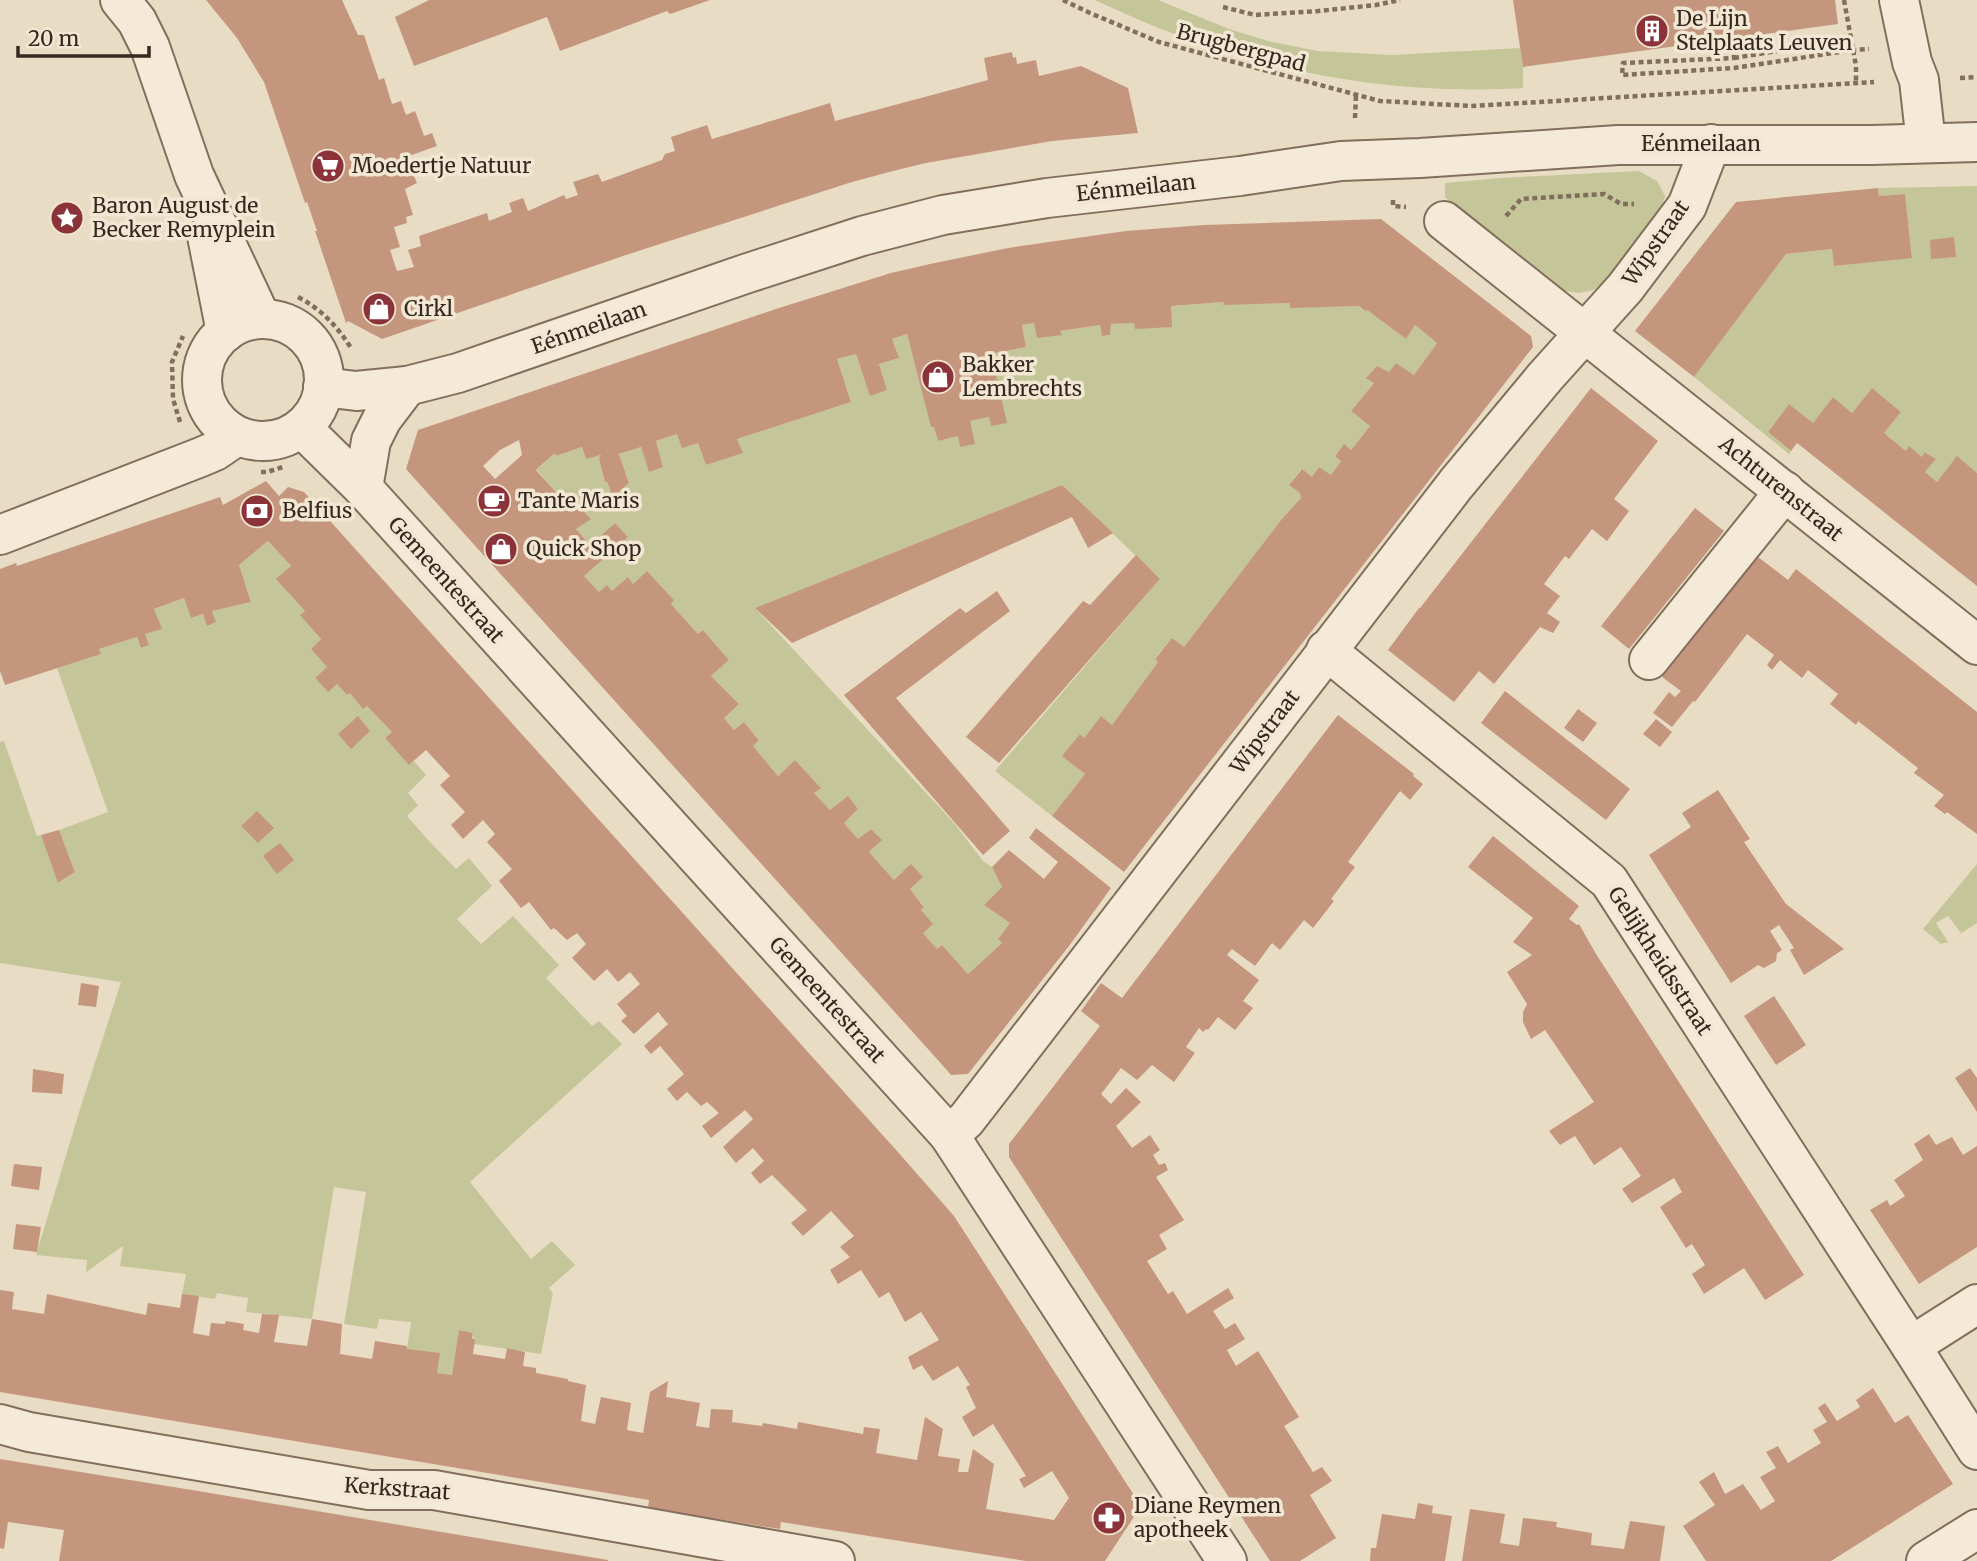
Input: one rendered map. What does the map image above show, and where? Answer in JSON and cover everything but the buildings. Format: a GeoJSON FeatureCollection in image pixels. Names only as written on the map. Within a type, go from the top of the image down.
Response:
{"type":"FeatureCollection","features":[{"type":"Feature","properties":{"kind":"street"},"geometry":{"type":"LineString","coordinates":[[120,0],[137,21],[150,47],[194,175],[261,318]]}},
{"type":"Feature","properties":{"kind":"street"},"geometry":{"type":"LineString","coordinates":[[1899,0],[1919,80],[1914,144]]}},
{"type":"Feature","properties":{"kind":"street","name":"Eénmeilaan"},"geometry":{"type":"LineString","coordinates":[[323,387],[356,391],[407,386],[458,373],[862,236],[943,215],[1047,198],[1240,176],[1341,161],[1618,145],[1977,142]]}},
{"type":"Feature","properties":{"kind":"street","name":"Wipstraat"},"geometry":{"type":"LineString","coordinates":[[949,1135],[966,1120],[1456,484],[1545,377],[1625,288],[1687,206],[1711,144]]}},
{"type":"Feature","properties":{"kind":"street"},"geometry":{"type":"LineString","coordinates":[[194,175],[226,332]]}},
{"type":"Feature","properties":{"kind":"street"},"geometry":{"type":"LineString","coordinates":[[1444,221],[1585,332]]}},
{"type":"Feature","properties":{"kind":"street"},"geometry":{"type":"LineString","coordinates":[[261,318],[284,322],[304,333],[319,350],[324,367],[323,387],[317,410],[302,428],[284,438],[259,442],[237,436],[217,421],[207,407],[201,385],[205,359],[214,343],[226,332],[261,318]]}},
{"type":"Feature","properties":{"kind":"street","name":"Achturenstraat"},"geometry":{"type":"LineString","coordinates":[[1585,332],[1977,645]]}},
{"type":"Feature","properties":{"kind":"street"},"geometry":{"type":"LineString","coordinates":[[363,488],[371,442],[382,419],[407,386]]}},
{"type":"Feature","properties":{"kind":"street","name":"Gemeentestraat"},"geometry":{"type":"LineString","coordinates":[[302,428],[363,488],[949,1135],[1221,1559]]}},
{"type":"Feature","properties":{"kind":"street"},"geometry":{"type":"LineString","coordinates":[[0,536],[201,457],[237,436]]}},
{"type":"Feature","properties":{"kind":"street"},"geometry":{"type":"LineString","coordinates":[[1649,660],[1785,491]]}},
{"type":"Feature","properties":{"kind":"street","name":"Gelijkheidsstraat"},"geometry":{"type":"LineString","coordinates":[[1326,650],[1609,881],[1977,1450]]}},
{"type":"Feature","properties":{"kind":"street"},"geometry":{"type":"LineString","coordinates":[[1911,1346],[1977,1304]]}},
{"type":"Feature","properties":{"kind":"street","name":"Kerkstraat"},"geometry":{"type":"LineString","coordinates":[[0,1423],[42,1434],[369,1490],[434,1489],[835,1561]]}},
{"type":"Feature","properties":{"kind":"street"},"geometry":{"type":"LineString","coordinates":[[1926,1561],[1977,1529]]}},
{"type":"Feature","properties":{"kind":"path","name":"Brugbergpad"},"geometry":{"type":"LineString","coordinates":[[1063,0],[1159,42],[1380,101],[1471,106],[1877,82]]}},
{"type":"Feature","properties":{"kind":"path"},"geometry":{"type":"LineString","coordinates":[[1223,7],[1255,15],[1376,5],[1400,0]]}},
{"type":"Feature","properties":{"kind":"path"},"geometry":{"type":"LineString","coordinates":[[1844,0],[1856,66],[1856,83]]}},
{"type":"Feature","properties":{"kind":"path"},"geometry":{"type":"LineString","coordinates":[[1734,38],[1734,58]]}},
{"type":"Feature","properties":{"kind":"path"},"geometry":{"type":"LineString","coordinates":[[1851,39],[1734,58],[1623,63],[1622,75],[1734,68],[1875,49],[1913,63]]}},
{"type":"Feature","properties":{"kind":"path"},"geometry":{"type":"LineString","coordinates":[[1953,78],[1977,77]]}},
{"type":"Feature","properties":{"kind":"path"},"geometry":{"type":"LineString","coordinates":[[1354,129],[1356,95]]}},
{"type":"Feature","properties":{"kind":"path"},"geometry":{"type":"LineString","coordinates":[[1444,221],[1504,217],[1521,199],[1604,194],[1621,204],[1647,205]]}},
{"type":"Feature","properties":{"kind":"path"},"geometry":{"type":"LineString","coordinates":[[287,291],[310,303],[332,321],[352,350],[359,355]]}},
{"type":"Feature","properties":{"kind":"green space"},"geometry":{"type":"Polygon","coordinates":[[[1095,0],[1158,0],[1229,29],[1268,41],[1318,51],[1392,55],[1520,48],[1523,88],[1411,87],[1303,72],[1198,42],[1095,0]]]}},
{"type":"Feature","properties":{"kind":"green space"},"geometry":{"type":"Polygon","coordinates":[[[1639,171],[1657,181],[1665,196],[1658,218],[1606,282],[1593,290],[1579,293],[1551,286],[1474,225],[1445,197],[1445,183],[1639,171]]]}},
{"type":"Feature","properties":{"kind":"green space"},"geometry":{"type":"Polygon","coordinates":[[[1977,186],[1977,473],[1957,457],[1937,482],[1925,472],[1936,459],[1926,452],[1922,457],[1915,452],[1906,451],[1884,433],[1901,412],[1872,388],[1852,413],[1833,397],[1813,423],[1789,404],[1768,432],[1791,451],[1789,454],[1694,377],[1786,254],[1832,249],[1834,266],[1912,257],[1905,194],[1879,196],[1878,188],[1977,186]]]}},
{"type":"Feature","properties":{"kind":"green space"},"geometry":{"type":"Polygon","coordinates":[[[1224,302],[1290,303],[1290,307],[1359,306],[1406,339],[1415,325],[1437,343],[1414,375],[1396,363],[1389,372],[1377,366],[1367,377],[1374,383],[1351,411],[1370,426],[1351,450],[1344,445],[1335,455],[1341,461],[1331,475],[1312,477],[1301,469],[1289,485],[1300,493],[1301,498],[1281,520],[1184,647],[1172,638],[1155,658],[1158,662],[1112,725],[1101,716],[1084,738],[1080,734],[1063,756],[1085,774],[1052,816],[995,771],[1160,579],[1062,485],[755,608],[954,823],[983,861],[992,867],[1002,887],[984,905],[1010,923],[998,939],[1002,943],[968,974],[942,945],[937,949],[923,933],[921,910],[924,906],[910,889],[923,877],[911,865],[894,880],[869,852],[881,840],[871,829],[858,839],[844,823],[858,809],[848,797],[830,810],[814,793],[820,787],[795,760],[778,776],[753,746],[759,739],[744,722],[734,730],[724,718],[739,704],[711,676],[729,660],[703,630],[698,634],[671,604],[674,600],[648,572],[633,584],[628,577],[612,591],[599,592],[584,576],[628,537],[615,523],[590,545],[576,529],[590,518],[571,498],[565,502],[537,470],[555,453],[556,456],[582,447],[586,459],[601,455],[599,459],[605,482],[613,497],[629,482],[619,454],[641,447],[649,471],[663,467],[656,441],[677,434],[698,443],[706,465],[742,453],[737,439],[851,402],[837,359],[856,354],[870,395],[887,390],[879,364],[899,358],[892,339],[907,334],[931,426],[934,427],[938,441],[958,436],[960,446],[970,421],[989,417],[1006,423],[991,354],[1026,347],[1022,325],[1034,323],[1061,335],[1060,331],[1100,325],[1102,336],[1110,335],[1111,324],[1134,323],[1135,329],[1171,306],[1224,302]]]}},
{"type":"Feature","properties":{"kind":"green space"},"geometry":{"type":"Polygon","coordinates":[[[268,541],[291,566],[277,579],[305,611],[301,615],[321,639],[311,649],[327,667],[315,678],[327,691],[337,684],[347,695],[350,693],[363,708],[367,706],[392,732],[385,738],[409,764],[414,761],[426,775],[408,793],[418,805],[407,816],[456,869],[469,858],[492,886],[457,919],[481,944],[513,916],[559,965],[546,978],[592,1026],[599,1021],[622,1044],[470,1182],[531,1259],[552,1241],[575,1265],[549,1288],[553,1293],[541,1354],[474,1344],[473,1333],[460,1330],[452,1375],[437,1373],[407,1349],[411,1322],[379,1319],[377,1329],[344,1324],[366,1192],[334,1187],[312,1319],[246,1312],[248,1298],[217,1293],[215,1299],[182,1294],[186,1274],[120,1266],[123,1246],[86,1272],[87,1260],[36,1255],[121,982],[0,963],[0,742],[4,741],[37,836],[41,835],[59,883],[75,872],[59,830],[108,812],[57,668],[100,654],[99,649],[137,637],[141,648],[149,645],[145,634],[161,629],[154,609],[184,598],[191,618],[203,614],[208,626],[216,622],[212,611],[251,602],[239,565],[268,541]]]}},
{"type":"Feature","properties":{"kind":"green space"},"geometry":{"type":"Polygon","coordinates":[[[1977,864],[1977,923],[1949,941],[1961,933],[1948,916],[1936,923],[1948,942],[1941,944],[1923,929],[1977,864]]]}},
{"type":"Feature","properties":{"kind":"place","name":"De Lijn Stelplaats Leuven"},"geometry":{"type":"Point","coordinates":[1652,31]}},
{"type":"Feature","properties":{"kind":"place","name":"Moedertje Natuur"},"geometry":{"type":"Point","coordinates":[328,166]}},
{"type":"Feature","properties":{"kind":"place","name":"Baron August de Becker Remyplein"},"geometry":{"type":"Point","coordinates":[67,218]}},
{"type":"Feature","properties":{"kind":"place","name":"Cirkl"},"geometry":{"type":"Point","coordinates":[379,309]}},
{"type":"Feature","properties":{"kind":"place","name":"Bakker Lembrechts"},"geometry":{"type":"Point","coordinates":[938,377]}},
{"type":"Feature","properties":{"kind":"place","name":"Tante Maris"},"geometry":{"type":"Point","coordinates":[494,501]}},
{"type":"Feature","properties":{"kind":"place","name":"Belfius"},"geometry":{"type":"Point","coordinates":[257,511]}},
{"type":"Feature","properties":{"kind":"place","name":"Quick Shop"},"geometry":{"type":"Point","coordinates":[501,549]}},
{"type":"Feature","properties":{"kind":"place","name":"Diane Reymen apotheek"},"geometry":{"type":"Point","coordinates":[1109,1518]}}]}
